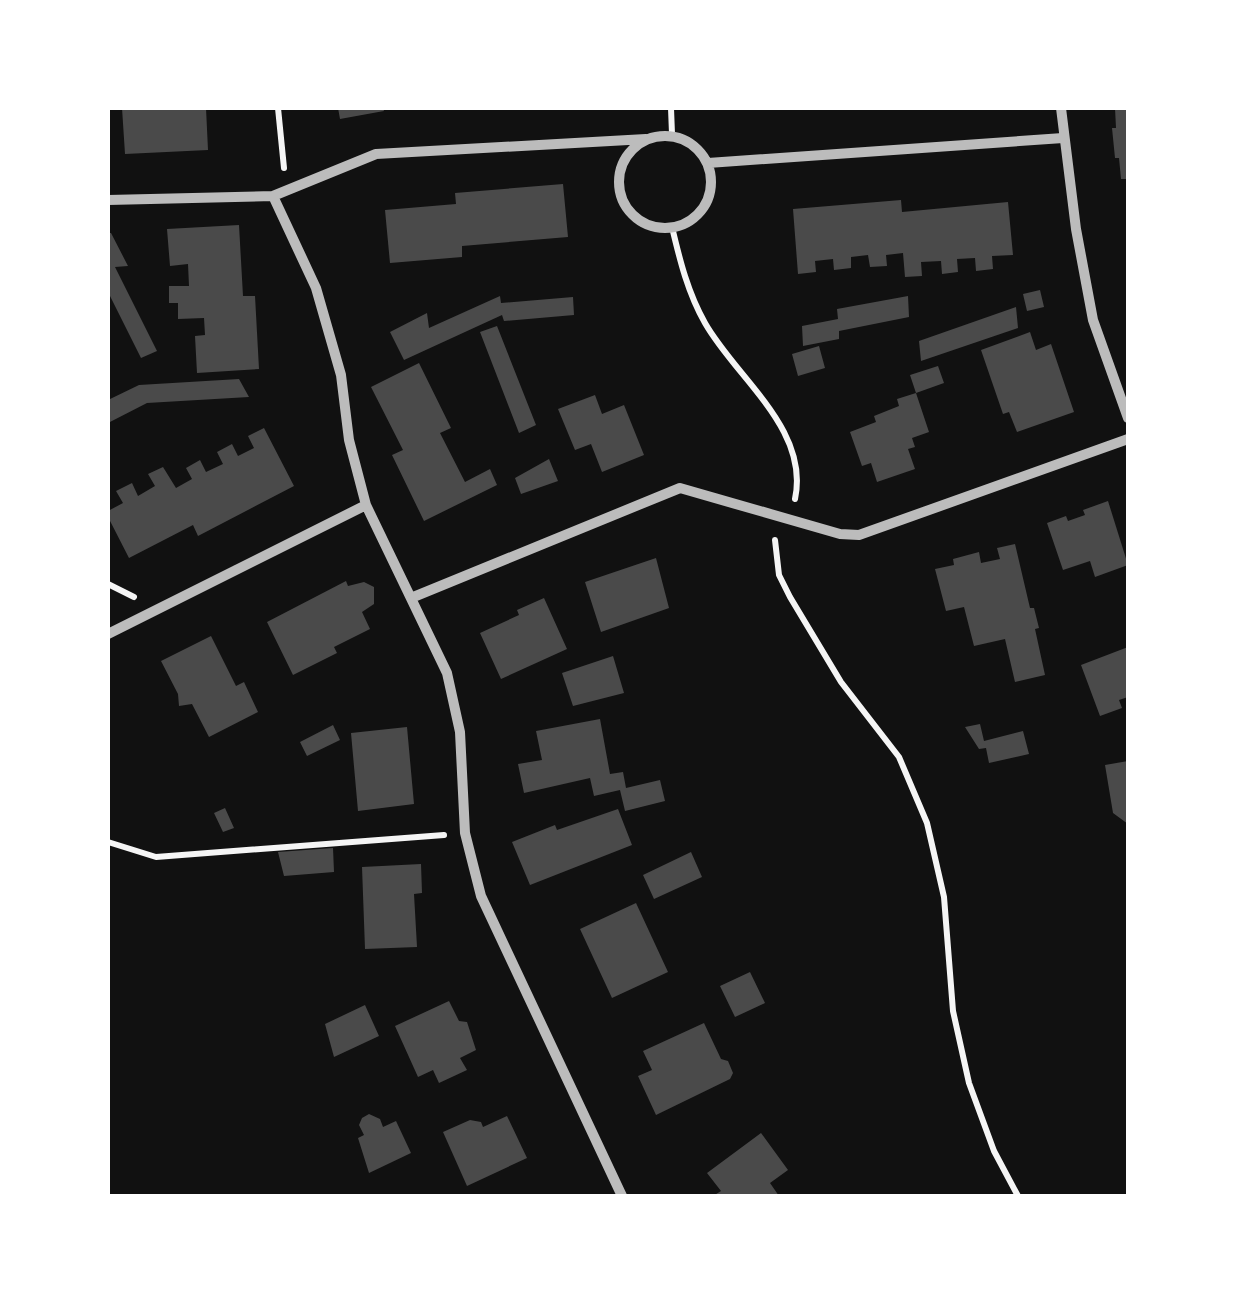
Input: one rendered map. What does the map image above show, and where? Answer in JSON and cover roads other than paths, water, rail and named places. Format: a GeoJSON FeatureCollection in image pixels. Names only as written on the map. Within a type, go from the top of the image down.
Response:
{"type":"FeatureCollection","features":[{"type":"Feature","properties":{"kind":"street"},"geometry":{"type":"LineString","coordinates":[[1061,108],[1094,320],[1126,402],[1128,418]]}},
{"type":"Feature","properties":{"kind":"street"},"geometry":{"type":"LineString","coordinates":[[108,200],[273,196],[376,154],[672,136],[688,142],[708,164],[710,194],[693,218],[672,227],[648,226],[624,205],[618,175],[633,147],[646,139]]}},
{"type":"Feature","properties":{"kind":"street"},"geometry":{"type":"LineString","coordinates":[[708,164],[1063,138]]}},
{"type":"Feature","properties":{"kind":"street"},"geometry":{"type":"LineString","coordinates":[[273,196],[316,288],[342,376],[349,440],[366,505],[447,673],[460,732],[466,833],[481,896],[622,1196]]}},
{"type":"Feature","properties":{"kind":"street"},"geometry":{"type":"LineString","coordinates":[[411,598],[680,488],[840,534],[868,533],[1128,439]]}},
{"type":"Feature","properties":{"kind":"street"},"geometry":{"type":"LineString","coordinates":[[108,634],[366,505]]}}]}
